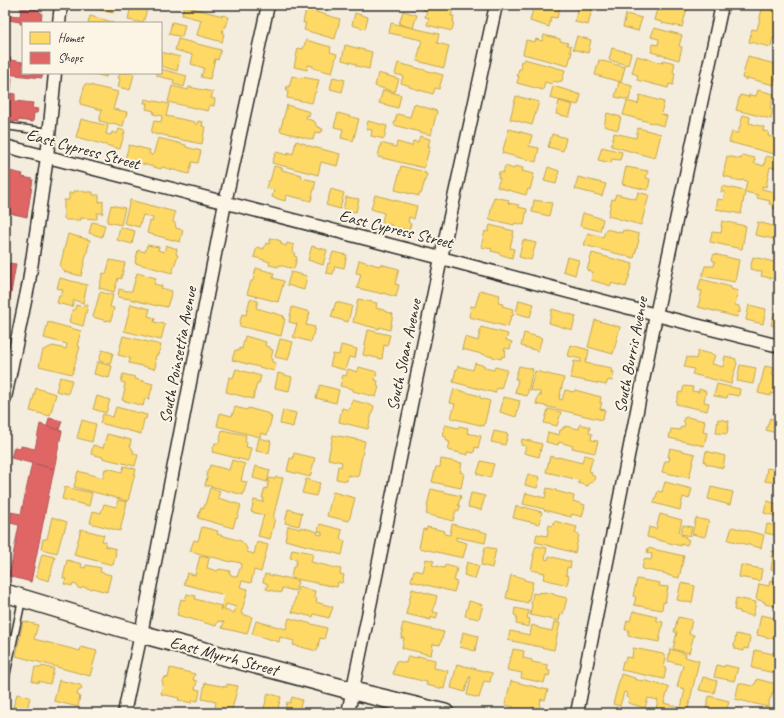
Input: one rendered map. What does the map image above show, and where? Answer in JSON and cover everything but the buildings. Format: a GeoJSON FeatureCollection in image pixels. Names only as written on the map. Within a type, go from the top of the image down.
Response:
{"type":"FeatureCollection","features":[{"type":"Feature","properties":{"kind":"street"},"geometry":{"type":"LineString","coordinates":[[59,22],[61,5]]}},
{"type":"Feature","properties":{"kind":"street","name":"South Poinsettia Avenue"},"geometry":{"type":"LineString","coordinates":[[124,713],[141,634],[225,203],[268,5]]}},
{"type":"Feature","properties":{"kind":"street","name":"South Sloan Avenue"},"geometry":{"type":"LineString","coordinates":[[348,713],[441,258],[496,5]]}},
{"type":"Feature","properties":{"kind":"street","name":"South Burris Avenue"},"geometry":{"type":"LineString","coordinates":[[577,713],[656,315],[722,5]]}},
{"type":"Feature","properties":{"kind":"street"},"geometry":{"type":"LineString","coordinates":[[5,398],[28,282],[46,157],[54,74]]}},
{"type":"Feature","properties":{"kind":"street","name":"East Cypress Street"},"geometry":{"type":"LineString","coordinates":[[5,146],[779,346]]}},
{"type":"Feature","properties":{"kind":"street","name":"East Myrrh Street"},"geometry":{"type":"LineString","coordinates":[[5,593],[141,634],[353,691],[444,713]]}},
{"type":"Feature","properties":{"kind":"lane"},"geometry":{"type":"LineString","coordinates":[[5,126],[49,132]]}},
{"type":"Feature","properties":{"kind":"lane"},"geometry":{"type":"LineString","coordinates":[[5,681],[22,598]]}}]}
